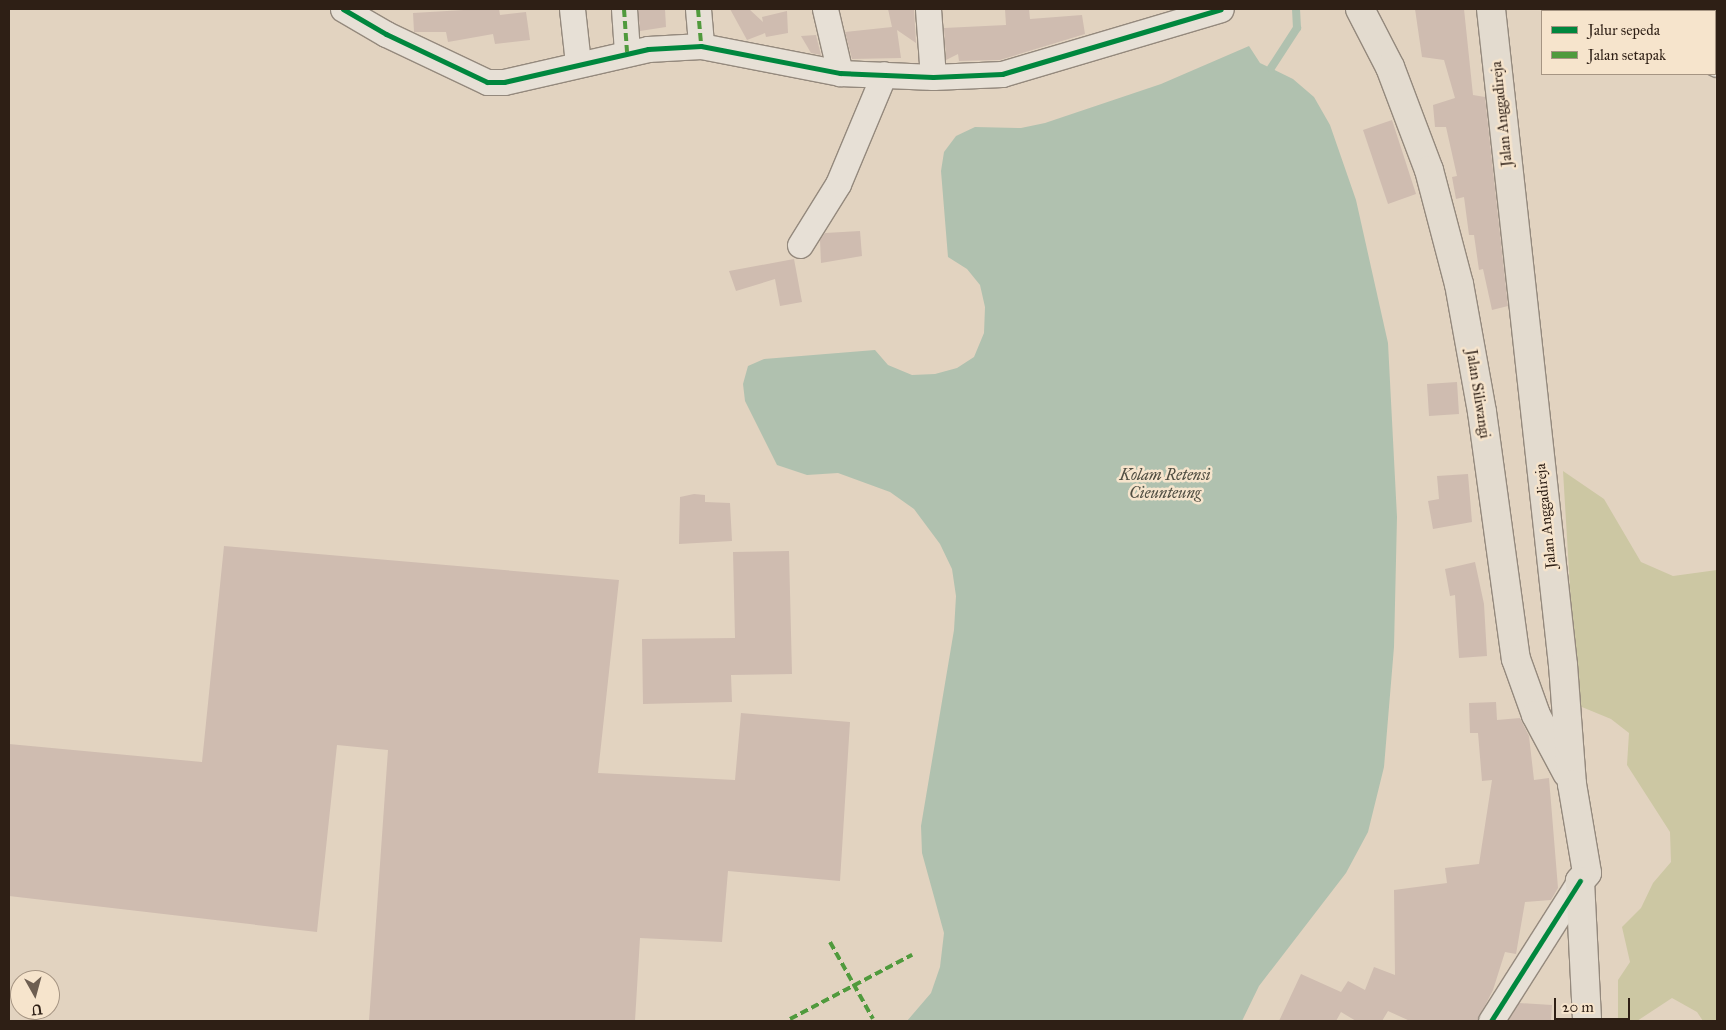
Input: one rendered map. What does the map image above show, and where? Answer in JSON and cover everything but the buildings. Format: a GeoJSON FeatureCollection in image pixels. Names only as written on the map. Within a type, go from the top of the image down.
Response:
{"type":"FeatureCollection","features":[{"type":"Feature","properties":{"kind":"main road","name":"Jalan Siliwangi"},"geometry":{"type":"LineString","coordinates":[[1360,9],[1390,67],[1431,180],[1459,284],[1482,412],[1516,659],[1536,714],[1572,784]]}},
{"type":"Feature","properties":{"kind":"main road","name":"Jalan Anggadireja"},"geometry":{"type":"LineString","coordinates":[[1491,9],[1563,665],[1572,784],[1587,873],[1580,881],[1587,1021]]}},
{"type":"Feature","properties":{"kind":"street"},"geometry":{"type":"LineString","coordinates":[[343,9],[386,34],[487,82],[504,82],[627,52],[701,46],[840,73],[933,77],[1002,74],[1221,9]]}},
{"type":"Feature","properties":{"kind":"street"},"geometry":{"type":"LineString","coordinates":[[572,9],[578,63]]}},
{"type":"Feature","properties":{"kind":"street"},"geometry":{"type":"LineString","coordinates":[[624,9],[627,52]]}},
{"type":"Feature","properties":{"kind":"street"},"geometry":{"type":"LineString","coordinates":[[698,9],[701,46]]}},
{"type":"Feature","properties":{"kind":"street"},"geometry":{"type":"LineString","coordinates":[[826,9],[840,73]]}},
{"type":"Feature","properties":{"kind":"street"},"geometry":{"type":"LineString","coordinates":[[928,9],[933,77]]}},
{"type":"Feature","properties":{"kind":"street"},"geometry":{"type":"LineString","coordinates":[[800,245],[838,184],[884,74]]}},
{"type":"Feature","properties":{"kind":"street"},"geometry":{"type":"LineString","coordinates":[[1491,1021],[1580,881]]}},
{"type":"Feature","properties":{"kind":"shaded area"},"geometry":{"type":"Polygon","coordinates":[[[1563,471],[1604,499],[1641,562],[1673,576],[1717,570],[1717,1021],[1703,1021],[1697,1012],[1672,998],[1637,1021],[1618,1021],[1618,980],[1630,962],[1622,927],[1641,908],[1653,883],[1671,862],[1670,832],[1627,765],[1629,733],[1611,719],[1577,705],[1563,471]]]}},
{"type":"Feature","properties":{"kind":"water","name":"Kolam Retensi Cieunteung"},"geometry":{"type":"Polygon","coordinates":[[[1249,46],[1260,63],[1293,79],[1314,97],[1330,125],[1356,200],[1388,343],[1397,517],[1394,647],[1384,767],[1368,832],[1346,873],[1259,986],[1242,1021],[907,1021],[931,993],[940,967],[944,933],[922,853],[921,826],[954,630],[956,596],[952,569],[940,544],[914,509],[890,492],[838,473],[807,475],[777,465],[745,401],[743,384],[748,366],[764,359],[875,350],[888,365],[912,375],[935,374],[957,368],[974,357],[984,333],[985,307],[980,285],[967,269],[948,257],[941,171],[944,152],[956,136],[975,127],[1021,128],[1045,123],[1161,84],[1249,46]]]}},
{"type":"Feature","properties":{"kind":"waterway"},"geometry":{"type":"LineString","coordinates":[[1271,68],[1297,28],[1296,9]]}},
{"type":"Feature","properties":{"kind":"marked path"},"geometry":{"type":"LineString","coordinates":[[624,9],[627,52]]}},
{"type":"Feature","properties":{"kind":"marked path"},"geometry":{"type":"LineString","coordinates":[[698,9],[701,46]]}},
{"type":"Feature","properties":{"kind":"marked path"},"geometry":{"type":"LineString","coordinates":[[1562,9],[1567,10]]}},
{"type":"Feature","properties":{"kind":"marked path"},"geometry":{"type":"LineString","coordinates":[[830,942],[873,1019]]}},
{"type":"Feature","properties":{"kind":"marked path"},"geometry":{"type":"LineString","coordinates":[[790,1019],[912,955]]}},
{"type":"Feature","properties":{"kind":"cycle path"},"geometry":{"type":"LineString","coordinates":[[343,9],[386,34],[487,82],[504,82],[648,49],[701,46],[840,73],[933,77],[1002,74],[1221,9]]}},
{"type":"Feature","properties":{"kind":"cycle path"},"geometry":{"type":"LineString","coordinates":[[1491,1021],[1580,881]]}}]}
